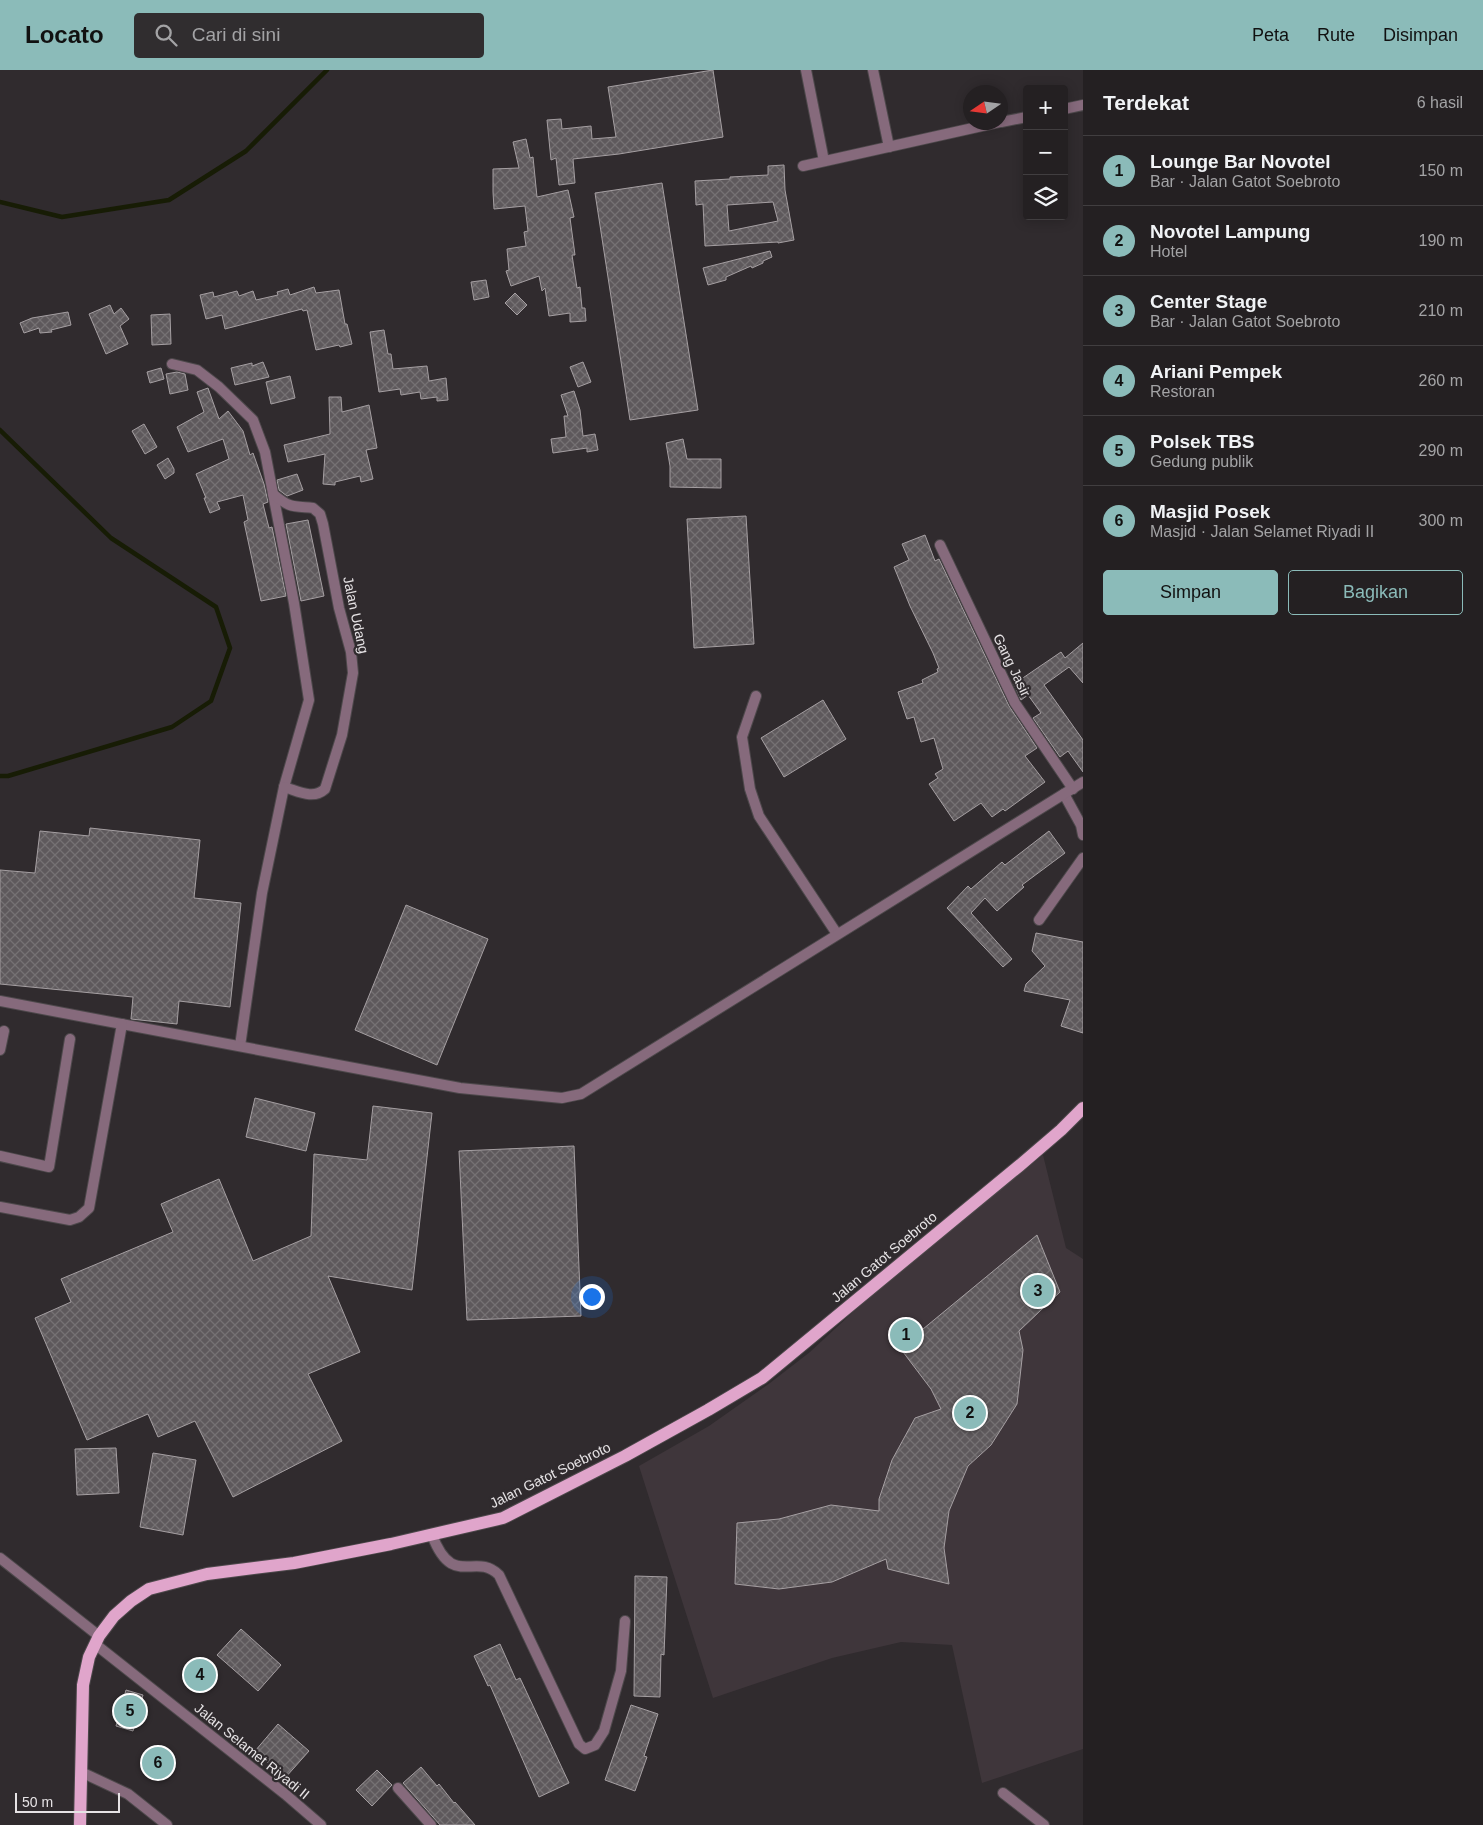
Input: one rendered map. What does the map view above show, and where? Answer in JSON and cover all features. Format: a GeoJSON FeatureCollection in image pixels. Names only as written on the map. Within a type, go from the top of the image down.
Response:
{"type":"FeatureCollection","features":[{"type":"Feature","properties":{"kind":"main road","name":"Jalan Gatot Soebroto"},"geometry":{"type":"LineString","coordinates":[[80,1825],[82,1685],[89,1657],[97,1640],[114,1616],[131,1601],[149,1589],[207,1574],[294,1563],[432,1535],[503,1518],[625,1456],[762,1378],[1062,1130],[1083,1108]]}},
{"type":"Feature","properties":{"kind":"street"},"geometry":{"type":"LineString","coordinates":[[806,70],[824,161]]}},
{"type":"Feature","properties":{"kind":"street"},"geometry":{"type":"LineString","coordinates":[[874,70],[889,147]]}},
{"type":"Feature","properties":{"kind":"street"},"geometry":{"type":"LineString","coordinates":[[1068,107],[1083,105]]}},
{"type":"Feature","properties":{"kind":"street"},"geometry":{"type":"LineString","coordinates":[[1008,121],[1023,118]]}},
{"type":"Feature","properties":{"kind":"street"},"geometry":{"type":"LineString","coordinates":[[803,166],[964,130]]}},
{"type":"Feature","properties":{"kind":"street"},"geometry":{"type":"LineString","coordinates":[[172,364],[197,370],[219,387],[252,420],[265,452],[294,603],[309,700],[284,787],[262,892],[240,1046]]}},
{"type":"Feature","properties":{"kind":"street","name":"Jalan Udang"},"geometry":{"type":"LineString","coordinates":[[273,494],[288,506],[313,508],[320,514],[329,550],[339,608],[351,652],[353,673],[342,735],[325,789],[320,794],[310,795],[284,787]]}},
{"type":"Feature","properties":{"kind":"street","name":"Gang Jasir"},"geometry":{"type":"LineString","coordinates":[[940,545],[1015,703],[1069,791],[1083,835]]}},
{"type":"Feature","properties":{"kind":"street"},"geometry":{"type":"LineString","coordinates":[[756,696],[742,737],[750,789],[759,816],[837,934]]}},
{"type":"Feature","properties":{"kind":"street"},"geometry":{"type":"LineString","coordinates":[[0,1001],[460,1088],[562,1098],[581,1094],[1083,782]]}},
{"type":"Feature","properties":{"kind":"street"},"geometry":{"type":"LineString","coordinates":[[1039,920],[1083,858]]}},
{"type":"Feature","properties":{"kind":"street"},"geometry":{"type":"LineString","coordinates":[[0,1207],[70,1220],[79,1217],[90,1208],[122,1024]]}},
{"type":"Feature","properties":{"kind":"street"},"geometry":{"type":"LineString","coordinates":[[0,1050],[4,1031]]}},
{"type":"Feature","properties":{"kind":"street"},"geometry":{"type":"LineString","coordinates":[[0,1156],[49,1166],[70,1039]]}},
{"type":"Feature","properties":{"kind":"street"},"geometry":{"type":"LineString","coordinates":[[432,1535],[438,1550],[453,1566],[492,1569],[499,1576],[579,1744],[585,1749],[595,1745],[604,1731],[622,1671],[625,1621]]}},
{"type":"Feature","properties":{"kind":"street","name":"Jalan Selamet Riyadi II"},"geometry":{"type":"LineString","coordinates":[[0,1558],[320,1825]]}},
{"type":"Feature","properties":{"kind":"street"},"geometry":{"type":"LineString","coordinates":[[81,1772],[128,1794],[167,1825]]}},
{"type":"Feature","properties":{"kind":"street"},"geometry":{"type":"LineString","coordinates":[[398,1788],[431,1825]]}},
{"type":"Feature","properties":{"kind":"street"},"geometry":{"type":"LineString","coordinates":[[1003,1793],[1044,1825]]}},
{"type":"Feature","properties":{"kind":"shaded area"},"geometry":{"type":"Polygon","coordinates":[[[1043,1155],[1066,1248],[1083,1259],[1083,1749],[982,1783],[952,1645],[901,1642],[832,1658],[713,1698],[639,1466],[709,1426],[770,1383],[810,1352],[880,1287],[1043,1155]]]}},
{"type":"Feature","properties":{"kind":"building"},"geometry":{"type":"Polygon","coordinates":[[[713,70],[723,137],[619,154],[573,159],[575,183],[559,185],[556,158],[551,160],[547,120],[561,119],[562,129],[591,126],[592,139],[616,137],[608,87],[713,70]]]}},
{"type":"Feature","properties":{"kind":"building"},"geometry":{"type":"Polygon","coordinates":[[[526,139],[530,158],[533,157],[537,197],[568,190],[574,217],[570,218],[575,255],[572,255],[577,288],[580,287],[582,308],[585,308],[586,321],[570,322],[570,313],[549,316],[545,288],[542,291],[539,276],[511,286],[506,271],[509,270],[507,249],[526,246],[524,232],[528,231],[525,206],[494,209],[493,169],[519,168],[513,142],[526,139]]]}},
{"type":"Feature","properties":{"kind":"building"},"geometry":{"type":"Polygon","coordinates":[[[784,165],[785,190],[794,240],[778,243],[705,246],[703,204],[696,205],[695,181],[768,175],[768,166],[784,165]],[[773,202],[727,205],[729,231],[778,221],[773,202]]]}},
{"type":"Feature","properties":{"kind":"building"},"geometry":{"type":"Polygon","coordinates":[[[662,183],[698,410],[630,420],[595,193],[662,183]]]}},
{"type":"Feature","properties":{"kind":"building"},"geometry":{"type":"Polygon","coordinates":[[[770,251],[772,257],[763,261],[763,263],[726,277],[726,280],[708,285],[703,268],[770,251]]]}},
{"type":"Feature","properties":{"kind":"building"},"geometry":{"type":"Polygon","coordinates":[[[486,280],[489,297],[474,300],[471,282],[486,280]]]}},
{"type":"Feature","properties":{"kind":"building"},"geometry":{"type":"Polygon","coordinates":[[[314,287],[316,293],[339,290],[345,324],[347,324],[352,344],[316,350],[307,310],[303,311],[302,309],[225,329],[222,315],[206,319],[200,295],[213,292],[214,297],[237,291],[239,296],[253,291],[256,300],[278,295],[277,292],[288,289],[290,295],[314,287]]]}},
{"type":"Feature","properties":{"kind":"building"},"geometry":{"type":"Polygon","coordinates":[[[515,293],[527,305],[517,315],[505,303],[515,293]]]}},
{"type":"Feature","properties":{"kind":"building"},"geometry":{"type":"Polygon","coordinates":[[[110,305],[114,314],[121,308],[129,319],[120,326],[128,344],[106,354],[89,314],[110,305]]]}},
{"type":"Feature","properties":{"kind":"building"},"geometry":{"type":"Polygon","coordinates":[[[68,312],[71,325],[51,330],[52,332],[40,333],[39,328],[24,333],[20,323],[32,318],[68,312]]]}},
{"type":"Feature","properties":{"kind":"building"},"geometry":{"type":"Polygon","coordinates":[[[170,314],[171,344],[152,345],[151,315],[170,314]]]}},
{"type":"Feature","properties":{"kind":"building"},"geometry":{"type":"Polygon","coordinates":[[[384,330],[393,369],[427,366],[429,381],[446,378],[448,400],[437,401],[437,397],[421,399],[420,392],[401,395],[400,389],[379,392],[370,332],[384,330]]]}},
{"type":"Feature","properties":{"kind":"building"},"geometry":{"type":"Polygon","coordinates":[[[263,362],[269,377],[235,385],[231,368],[252,363],[252,366],[263,362]]]}},
{"type":"Feature","properties":{"kind":"building"},"geometry":{"type":"Polygon","coordinates":[[[583,362],[591,382],[578,387],[570,367],[583,362]]]}},
{"type":"Feature","properties":{"kind":"building"},"geometry":{"type":"Polygon","coordinates":[[[161,368],[164,379],[150,383],[147,372],[161,368]]]}},
{"type":"Feature","properties":{"kind":"building"},"geometry":{"type":"Polygon","coordinates":[[[177,372],[185,374],[188,390],[170,394],[166,374],[177,372]]]}},
{"type":"Feature","properties":{"kind":"building"},"geometry":{"type":"Polygon","coordinates":[[[290,376],[295,398],[271,404],[266,382],[290,376]]]}},
{"type":"Feature","properties":{"kind":"building"},"geometry":{"type":"Polygon","coordinates":[[[208,388],[219,419],[228,411],[243,431],[250,455],[253,453],[264,484],[268,502],[263,504],[269,528],[272,527],[286,596],[261,601],[244,522],[248,520],[243,495],[217,502],[220,509],[210,513],[196,474],[229,459],[223,439],[188,452],[177,427],[204,412],[197,392],[208,388]]]}},
{"type":"Feature","properties":{"kind":"building"},"geometry":{"type":"Polygon","coordinates":[[[574,391],[580,410],[583,436],[595,434],[598,450],[587,452],[587,448],[553,453],[551,439],[566,437],[564,416],[568,416],[561,395],[574,391]]]}},
{"type":"Feature","properties":{"kind":"building"},"geometry":{"type":"Polygon","coordinates":[[[329,397],[341,397],[342,412],[369,405],[377,448],[366,450],[373,479],[361,482],[360,476],[335,482],[335,485],[323,484],[325,454],[288,462],[284,445],[330,434],[329,397]]]}},
{"type":"Feature","properties":{"kind":"building"},"geometry":{"type":"Polygon","coordinates":[[[144,424],[157,447],[145,454],[132,431],[144,424]]]}},
{"type":"Feature","properties":{"kind":"building"},"geometry":{"type":"Polygon","coordinates":[[[683,439],[687,459],[721,459],[721,488],[670,487],[670,466],[666,443],[683,439]]]}},
{"type":"Feature","properties":{"kind":"building"},"geometry":{"type":"Polygon","coordinates":[[[168,458],[174,473],[165,479],[157,465],[168,458]]]}},
{"type":"Feature","properties":{"kind":"building"},"geometry":{"type":"Polygon","coordinates":[[[297,474],[303,490],[287,496],[279,490],[277,480],[297,474]]]}},
{"type":"Feature","properties":{"kind":"building"},"geometry":{"type":"Polygon","coordinates":[[[746,516],[754,644],[694,648],[687,519],[746,516]]]}},
{"type":"Feature","properties":{"kind":"building"},"geometry":{"type":"Polygon","coordinates":[[[308,520],[324,596],[301,601],[286,524],[308,520]]]}},
{"type":"Feature","properties":{"kind":"building"},"geometry":{"type":"Polygon","coordinates":[[[925,535],[935,561],[939,559],[1009,706],[1037,748],[1025,756],[1045,782],[1005,811],[1003,809],[992,817],[981,803],[954,821],[929,784],[938,778],[935,774],[943,769],[934,738],[921,742],[914,717],[907,719],[898,692],[923,683],[922,680],[938,672],[937,669],[939,668],[894,567],[909,560],[902,544],[925,535]]]}},
{"type":"Feature","properties":{"kind":"building"},"geometry":{"type":"Polygon","coordinates":[[[1083,643],[1083,683],[1069,667],[1044,685],[1083,740],[1083,772],[1068,751],[1060,757],[1033,718],[1041,713],[1028,695],[1021,700],[1014,684],[1061,652],[1065,658],[1083,643]]]}},
{"type":"Feature","properties":{"kind":"building"},"geometry":{"type":"Polygon","coordinates":[[[823,700],[846,739],[784,777],[761,738],[823,700]]]}},
{"type":"Feature","properties":{"kind":"building"},"geometry":{"type":"Polygon","coordinates":[[[90,828],[200,840],[194,898],[241,903],[230,1007],[179,1001],[177,1024],[131,1019],[133,997],[0,984],[0,870],[35,873],[40,831],[89,836],[90,828]]]}},
{"type":"Feature","properties":{"kind":"building"},"geometry":{"type":"Polygon","coordinates":[[[1049,831],[1065,853],[1022,885],[1024,887],[997,911],[985,898],[971,913],[1012,959],[1003,967],[947,908],[968,886],[971,889],[1002,862],[1005,865],[1049,831]]]}},
{"type":"Feature","properties":{"kind":"building"},"geometry":{"type":"Polygon","coordinates":[[[406,905],[488,939],[437,1065],[355,1030],[406,905]]]}},
{"type":"Feature","properties":{"kind":"building"},"geometry":{"type":"Polygon","coordinates":[[[1036,933],[1083,942],[1083,1033],[1061,1026],[1070,1000],[1024,991],[1026,984],[1045,966],[1032,951],[1036,933]]]}},
{"type":"Feature","properties":{"kind":"building"},"geometry":{"type":"Polygon","coordinates":[[[255,1098],[315,1113],[306,1151],[246,1137],[255,1098]]]}},
{"type":"Feature","properties":{"kind":"building"},"geometry":{"type":"Polygon","coordinates":[[[373,1106],[432,1113],[412,1290],[328,1276],[360,1352],[308,1374],[342,1441],[233,1497],[195,1421],[158,1437],[148,1414],[87,1440],[35,1318],[71,1302],[61,1279],[173,1232],[161,1204],[219,1179],[253,1261],[311,1236],[314,1154],[367,1160],[373,1106]]]}},
{"type":"Feature","properties":{"kind":"building"},"geometry":{"type":"Polygon","coordinates":[[[574,1146],[581,1316],[467,1320],[459,1151],[574,1146]]]}},
{"type":"Feature","properties":{"kind":"building"},"geometry":{"type":"Polygon","coordinates":[[[1037,1235],[1060,1292],[1019,1331],[1023,1350],[1017,1404],[991,1445],[968,1466],[949,1511],[944,1548],[949,1584],[888,1569],[886,1559],[832,1582],[779,1589],[735,1584],[737,1523],[779,1519],[831,1505],[879,1511],[879,1499],[892,1460],[915,1418],[941,1409],[931,1389],[900,1348],[1037,1235]]]}},
{"type":"Feature","properties":{"kind":"building"},"geometry":{"type":"Polygon","coordinates":[[[116,1448],[119,1493],[77,1495],[75,1449],[116,1448]]]}},
{"type":"Feature","properties":{"kind":"building"},"geometry":{"type":"Polygon","coordinates":[[[153,1453],[196,1460],[183,1535],[140,1527],[153,1453]]]}},
{"type":"Feature","properties":{"kind":"building"},"geometry":{"type":"Polygon","coordinates":[[[635,1576],[667,1577],[664,1655],[661,1654],[660,1697],[634,1696],[635,1576]]]}},
{"type":"Feature","properties":{"kind":"building"},"geometry":{"type":"Polygon","coordinates":[[[241,1629],[281,1665],[258,1691],[217,1655],[241,1629]]]}},
{"type":"Feature","properties":{"kind":"building"},"geometry":{"type":"Polygon","coordinates":[[[500,1644],[516,1680],[520,1678],[569,1783],[539,1797],[490,1685],[488,1686],[474,1656],[500,1644]]]}},
{"type":"Feature","properties":{"kind":"building"},"geometry":{"type":"Polygon","coordinates":[[[126,1690],[143,1695],[133,1731],[116,1726],[126,1690]]]}},
{"type":"Feature","properties":{"kind":"building"},"geometry":{"type":"Polygon","coordinates":[[[631,1705],[658,1714],[644,1756],[647,1757],[635,1791],[605,1780],[631,1705]]]}},
{"type":"Feature","properties":{"kind":"building"},"geometry":{"type":"Polygon","coordinates":[[[278,1724],[309,1751],[285,1778],[255,1751],[278,1724]]]}},
{"type":"Feature","properties":{"kind":"building"},"geometry":{"type":"Polygon","coordinates":[[[421,1767],[437,1786],[439,1784],[475,1825],[440,1825],[403,1783],[421,1767]]]}},
{"type":"Feature","properties":{"kind":"building"},"geometry":{"type":"Polygon","coordinates":[[[377,1770],[392,1785],[372,1806],[356,1790],[377,1770]]]}},
{"type":"Feature","properties":{"kind":"waterway"},"geometry":{"type":"LineString","coordinates":[[0,202],[62,217],[169,200],[246,151],[327,70]]}},
{"type":"Feature","properties":{"kind":"waterway"},"geometry":{"type":"LineString","coordinates":[[0,430],[111,538],[216,607],[230,648],[211,701],[172,727],[8,776],[0,776]]}},
{"type":"Feature","properties":{"kind":"place","name":"Center Stage"},"geometry":{"type":"Point","coordinates":[1038,1291]}},
{"type":"Feature","properties":{"kind":"place","name":"Lounge Bar Novotel"},"geometry":{"type":"Point","coordinates":[906,1335]}},
{"type":"Feature","properties":{"kind":"place","name":"Novotel Lampung"},"geometry":{"type":"Point","coordinates":[970,1413]}},
{"type":"Feature","properties":{"kind":"place","name":"Ariani Pempek"},"geometry":{"type":"Point","coordinates":[200,1675]}},
{"type":"Feature","properties":{"kind":"place","name":"Polsek TBS"},"geometry":{"type":"Point","coordinates":[130,1711]}},
{"type":"Feature","properties":{"kind":"place","name":"Masjid Posek"},"geometry":{"type":"Point","coordinates":[158,1763]}}]}
